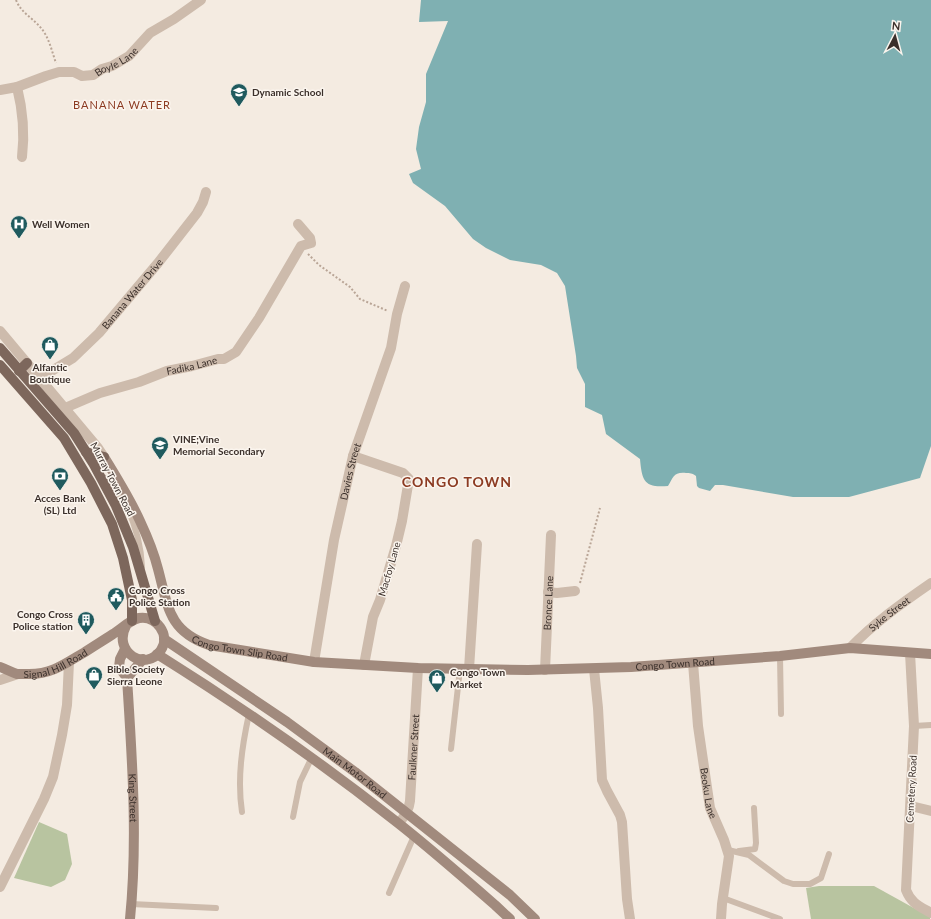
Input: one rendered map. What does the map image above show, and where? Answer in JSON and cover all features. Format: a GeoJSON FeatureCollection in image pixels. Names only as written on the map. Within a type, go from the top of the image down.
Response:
{"type":"FeatureCollection","features":[{"type":"Feature","properties":{"kind":"main road","name":"Murray Town Road"},"geometry":{"type":"LineString","coordinates":[[0,348],[74,433],[93,463],[116,506],[133,547],[155,621]]}},
{"type":"Feature","properties":{"kind":"main road"},"geometry":{"type":"LineString","coordinates":[[19,370],[27,363]]}},
{"type":"Feature","properties":{"kind":"main road"},"geometry":{"type":"LineString","coordinates":[[0,365],[64,438],[112,524],[123,558],[132,600],[129,623],[123,631],[124,646]]}},
{"type":"Feature","properties":{"kind":"main road"},"geometry":{"type":"LineString","coordinates":[[86,452],[104,457]]}},
{"type":"Feature","properties":{"kind":"main road","name":"Congo Town Slip Road"},"geometry":{"type":"LineString","coordinates":[[104,457],[140,521],[158,569],[168,608],[176,623],[190,636],[209,645],[314,662],[418,668]]}},
{"type":"Feature","properties":{"kind":"main road"},"geometry":{"type":"LineString","coordinates":[[127,678],[143,660],[153,657],[161,650],[164,639],[160,626],[155,621],[143,618],[129,623]]}},
{"type":"Feature","properties":{"kind":"main road","name":"Signal Hill Road"},"geometry":{"type":"LineString","coordinates":[[0,667],[18,674],[40,674],[57,669],[108,638],[129,623]]}},
{"type":"Feature","properties":{"kind":"main road"},"geometry":{"type":"LineString","coordinates":[[108,638],[124,646],[130,655],[143,660]]}},
{"type":"Feature","properties":{"kind":"main road","name":"Main Motor Road"},"geometry":{"type":"LineString","coordinates":[[164,639],[287,722],[355,772],[510,896],[535,919]]}},
{"type":"Feature","properties":{"kind":"main road","name":"King Street"},"geometry":{"type":"LineString","coordinates":[[124,646],[119,667],[127,678],[135,826],[134,877],[130,919]]}},
{"type":"Feature","properties":{"kind":"main road","name":"Congo Town Road"},"geometry":{"type":"LineString","coordinates":[[418,668],[545,670],[594,669],[780,656],[850,648],[931,654]]}},
{"type":"Feature","properties":{"kind":"main road","name":"Main Motor Road"},"geometry":{"type":"LineString","coordinates":[[157,654],[215,690],[312,757],[399,823],[510,919]]}},
{"type":"Feature","properties":{"kind":"street","name":"Boyle Lane"},"geometry":{"type":"LineString","coordinates":[[0,90],[17,87],[59,72],[74,72],[82,76],[93,74],[112,66],[129,56],[150,33],[174,20],[201,0]]}},
{"type":"Feature","properties":{"kind":"street"},"geometry":{"type":"LineString","coordinates":[[17,87],[24,120],[22,157]]}},
{"type":"Feature","properties":{"kind":"street","name":"Banana Water Drive"},"geometry":{"type":"LineString","coordinates":[[40,378],[74,358],[99,333],[158,263],[197,213],[206,192]]}},
{"type":"Feature","properties":{"kind":"street","name":"Fadika Lane"},"geometry":{"type":"LineString","coordinates":[[65,408],[166,371],[218,359],[224,359],[236,352],[259,318],[301,246],[311,243],[311,240],[298,224]]}},
{"type":"Feature","properties":{"kind":"street","name":"Davies Street"},"geometry":{"type":"LineString","coordinates":[[314,662],[334,540],[353,456],[391,348],[397,314],[405,286]]}},
{"type":"Feature","properties":{"kind":"street"},"geometry":{"type":"LineString","coordinates":[[0,331],[104,457]]}},
{"type":"Feature","properties":{"kind":"street","name":"Macfoy Lane"},"geometry":{"type":"LineString","coordinates":[[353,456],[403,473],[409,479],[402,521],[380,600],[373,617],[364,665]]}},
{"type":"Feature","properties":{"kind":"street","name":"Bronce Lane"},"geometry":{"type":"LineString","coordinates":[[545,670],[551,535]]}},
{"type":"Feature","properties":{"kind":"street"},"geometry":{"type":"LineString","coordinates":[[465,669],[477,544]]}},
{"type":"Feature","properties":{"kind":"street","name":"Syke Street"},"geometry":{"type":"LineString","coordinates":[[850,648],[891,611],[931,583]]}},
{"type":"Feature","properties":{"kind":"street"},"geometry":{"type":"LineString","coordinates":[[548,592],[557,593],[575,591]]}},
{"type":"Feature","properties":{"kind":"street","name":"Cemetery Road"},"geometry":{"type":"LineString","coordinates":[[910,653],[914,726],[906,890],[910,899],[931,913]]}},
{"type":"Feature","properties":{"kind":"street"},"geometry":{"type":"LineString","coordinates":[[0,887],[44,799],[53,777],[67,705],[69,662]]}},
{"type":"Feature","properties":{"kind":"street","name":"Beoku Lane"},"geometry":{"type":"LineString","coordinates":[[693,663],[698,726],[710,808],[732,851],[729,856],[721,919]]}},
{"type":"Feature","properties":{"kind":"street","name":"Faulkner Street"},"geometry":{"type":"LineString","coordinates":[[407,814],[410,800],[418,668]]}},
{"type":"Feature","properties":{"kind":"street"},"geometry":{"type":"LineString","coordinates":[[594,669],[602,780],[620,815],[622,822],[627,899],[630,919]]}},
{"type":"Feature","properties":{"kind":"street"},"geometry":{"type":"LineString","coordinates":[[0,680],[18,674]]}},
{"type":"Feature","properties":{"kind":"street"},"geometry":{"type":"LineString","coordinates":[[911,806],[931,811]]}},
{"type":"Feature","properties":{"kind":"street"},"geometry":{"type":"LineString","coordinates":[[399,823],[407,814]]}},
{"type":"Feature","properties":{"kind":"lane"},"geometry":{"type":"LineString","coordinates":[[780,656],[781,714]]}},
{"type":"Feature","properties":{"kind":"lane"},"geometry":{"type":"LineString","coordinates":[[451,749],[465,669]]}},
{"type":"Feature","properties":{"kind":"lane"},"geometry":{"type":"LineString","coordinates":[[242,812],[239,785],[249,714]]}},
{"type":"Feature","properties":{"kind":"lane"},"geometry":{"type":"LineString","coordinates":[[914,726],[931,725]]}},
{"type":"Feature","properties":{"kind":"lane"},"geometry":{"type":"LineString","coordinates":[[293,816],[300,782],[312,757]]}},
{"type":"Feature","properties":{"kind":"lane"},"geometry":{"type":"LineString","coordinates":[[732,851],[755,849],[754,808]]}},
{"type":"Feature","properties":{"kind":"lane"},"geometry":{"type":"LineString","coordinates":[[389,893],[414,836]]}},
{"type":"Feature","properties":{"kind":"lane"},"geometry":{"type":"LineString","coordinates":[[732,851],[749,855],[784,881],[793,884],[810,884],[821,878],[829,854]]}},
{"type":"Feature","properties":{"kind":"lane"},"geometry":{"type":"LineString","coordinates":[[723,898],[780,919]]}},
{"type":"Feature","properties":{"kind":"lane"},"geometry":{"type":"LineString","coordinates":[[132,904],[216,908]]}},
{"type":"Feature","properties":{"kind":"path"},"geometry":{"type":"LineString","coordinates":[[16,0],[19,8],[42,28],[59,72]]}},
{"type":"Feature","properties":{"kind":"path"},"geometry":{"type":"LineString","coordinates":[[301,246],[319,265],[350,287],[360,299],[397,314]]}},
{"type":"Feature","properties":{"kind":"path"},"geometry":{"type":"LineString","coordinates":[[575,591],[580,583],[600,508]]}},
{"type":"Feature","properties":{"kind":"green space"},"geometry":{"type":"Polygon","coordinates":[[[39,822],[67,834],[72,864],[65,880],[51,887],[14,878],[39,822]]]}},
{"type":"Feature","properties":{"kind":"green space"},"geometry":{"type":"Polygon","coordinates":[[[819,886],[874,886],[930,917],[930,919],[811,919],[806,888],[819,886]]]}},
{"type":"Feature","properties":{"kind":"water"},"geometry":{"type":"Polygon","coordinates":[[[421,0],[931,0],[931,446],[920,478],[849,497],[793,497],[723,485],[715,485],[710,491],[699,488],[697,486],[696,476],[689,473],[676,474],[668,486],[654,486],[646,482],[643,478],[640,459],[606,434],[602,415],[585,407],[585,384],[577,368],[565,286],[557,273],[541,265],[510,260],[486,248],[473,239],[445,206],[413,183],[409,174],[421,169],[416,149],[419,127],[426,102],[426,74],[448,21],[419,22],[421,0]]]}},
{"type":"Feature","properties":{"kind":"place","name":"Dynamic School"},"geometry":{"type":"Point","coordinates":[239,107]}},
{"type":"Feature","properties":{"kind":"place","name":"Well Women"},"geometry":{"type":"Point","coordinates":[19,239]}},
{"type":"Feature","properties":{"kind":"place","name":"Alfantic Boutique"},"geometry":{"type":"Point","coordinates":[50,360]}},
{"type":"Feature","properties":{"kind":"place","name":"VINE;Vine Memorial Secondary"},"geometry":{"type":"Point","coordinates":[160,460]}},
{"type":"Feature","properties":{"kind":"place","name":"Acces Bank (SL) Ltd"},"geometry":{"type":"Point","coordinates":[60,491]}},
{"type":"Feature","properties":{"kind":"place","name":"Congo Cross Police Station"},"geometry":{"type":"Point","coordinates":[116,611]}},
{"type":"Feature","properties":{"kind":"place","name":"Congo Cross Police station"},"geometry":{"type":"Point","coordinates":[86,635]}},
{"type":"Feature","properties":{"kind":"place","name":"Bible Society Sierra Leone"},"geometry":{"type":"Point","coordinates":[94,690]}},
{"type":"Feature","properties":{"kind":"place","name":"Congo Town Market"},"geometry":{"type":"Point","coordinates":[437,693]}},
{"type":"Feature","properties":{"kind":"district","name":"BANANA WATER"},"geometry":{"type":"Point","coordinates":[122,104]}},
{"type":"Feature","properties":{"kind":"district","name":"CONGO TOWN"},"geometry":{"type":"Point","coordinates":[457,481]}}]}
